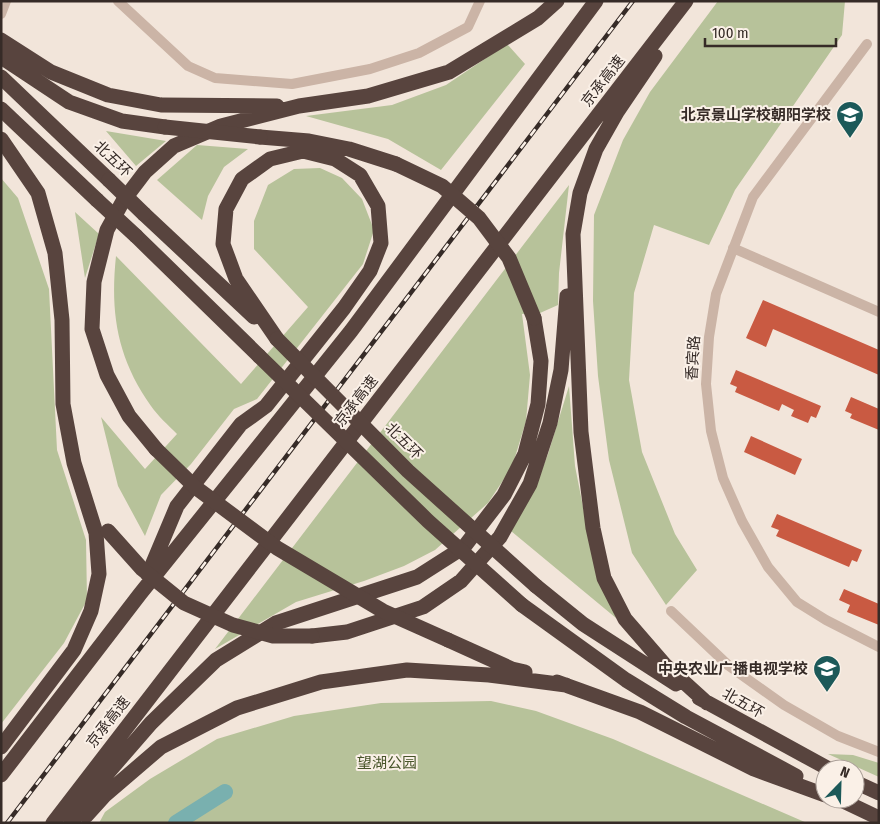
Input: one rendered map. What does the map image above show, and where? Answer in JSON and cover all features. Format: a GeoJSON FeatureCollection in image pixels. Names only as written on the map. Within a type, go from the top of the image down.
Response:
{"type":"FeatureCollection","features":[{"type":"Feature","properties":{"kind":"highway"},"geometry":{"type":"LineString","coordinates":[[556,1],[538,18],[449,72],[368,96],[299,106],[221,126],[174,146],[145,172],[123,201],[107,230],[94,282],[92,329],[107,375],[129,416],[156,449],[195,487],[277,548],[383,611],[512,669],[566,684],[640,712],[754,770],[815,791]]}},
{"type":"Feature","properties":{"kind":"highway"},"geometry":{"type":"LineString","coordinates":[[1,776],[140,594],[351,331],[596,1]]}},
{"type":"Feature","properties":{"kind":"highway","name":"京承高速"},"geometry":{"type":"LineString","coordinates":[[53,823],[686,1]]}},
{"type":"Feature","properties":{"kind":"highway"},"geometry":{"type":"LineString","coordinates":[[74,463],[108,531],[142,569],[184,603],[233,625],[274,636],[312,636],[347,632],[423,607],[461,581],[500,537],[530,484],[550,423],[560,370],[573,234],[580,193],[596,149],[617,112],[693,1]]}},
{"type":"Feature","properties":{"kind":"highway"},"geometry":{"type":"LineString","coordinates":[[1,40],[51,72],[108,95],[162,105],[299,106]]}},
{"type":"Feature","properties":{"kind":"highway"},"geometry":{"type":"LineString","coordinates":[[1,57],[69,102],[122,121],[309,141],[349,149],[396,164],[442,186],[479,218],[509,258],[534,318],[541,361],[538,404],[525,454],[504,495],[464,547],[417,577],[276,623],[216,660],[151,723],[100,783],[72,823]]}},
{"type":"Feature","properties":{"kind":"highway","name":"北五环"},"geometry":{"type":"LineString","coordinates":[[1,77],[277,338],[408,470],[536,586],[583,624],[707,703],[815,761]]}},
{"type":"Feature","properties":{"kind":"highway"},"geometry":{"type":"LineString","coordinates":[[1,109],[136,236],[428,521],[522,606],[626,680],[686,717],[815,788]]}},
{"type":"Feature","properties":{"kind":"highway"},"geometry":{"type":"LineString","coordinates":[[1,139],[38,193],[55,253],[62,320],[63,404],[74,463],[96,533],[99,574],[92,611],[74,650],[1,747]]}},
{"type":"Feature","properties":{"kind":"highway"},"geometry":{"type":"LineString","coordinates":[[140,594],[178,506],[241,424],[266,406],[344,308],[370,271],[381,243],[378,206],[360,175],[335,159],[303,151],[270,159],[242,179],[226,209],[223,244],[236,279],[277,338]]}},
{"type":"Feature","properties":{"kind":"highway"},"geometry":{"type":"LineString","coordinates":[[573,234],[581,432],[593,528],[604,578],[625,619],[664,664],[707,703]]}},
{"type":"Feature","properties":{"kind":"highway"},"geometry":{"type":"LineString","coordinates":[[80,823],[105,795],[161,747],[237,708],[321,682],[407,670],[489,675],[566,684]]}},
{"type":"Feature","properties":{"kind":"highway"},"geometry":{"type":"LineString","coordinates":[[865,787],[879,793]]}},
{"type":"Feature","properties":{"kind":"highway"},"geometry":{"type":"LineString","coordinates":[[860,809],[879,818]]}},
{"type":"Feature","properties":{"kind":"street"},"geometry":{"type":"LineString","coordinates":[[1,14],[6,1]]}},
{"type":"Feature","properties":{"kind":"street"},"geometry":{"type":"LineString","coordinates":[[118,1],[129,6],[188,66],[214,78],[292,84],[370,68],[419,53],[468,27],[480,1]]}},
{"type":"Feature","properties":{"kind":"street","name":"香宾路"},"geometry":{"type":"LineString","coordinates":[[867,44],[753,197],[716,294],[709,337],[706,384],[711,431],[723,478],[742,521],[768,567],[797,602],[826,620],[879,647]]}},
{"type":"Feature","properties":{"kind":"street"},"geometry":{"type":"LineString","coordinates":[[733,248],[879,312]]}},
{"type":"Feature","properties":{"kind":"street"},"geometry":{"type":"LineString","coordinates":[[671,611],[729,666],[784,705],[838,736],[879,752]]}},
{"type":"Feature","properties":{"kind":"green space"},"geometry":{"type":"Polygon","coordinates":[[[718,1],[845,1],[842,35],[735,190],[709,245],[654,225],[634,293],[629,380],[642,452],[675,534],[697,570],[666,605],[632,553],[609,460],[598,376],[593,301],[594,215],[623,140],[650,92],[718,1]]]}},
{"type":"Feature","properties":{"kind":"green space"},"geometry":{"type":"Polygon","coordinates":[[[507,44],[525,64],[441,170],[388,139],[306,116],[392,105],[446,85],[507,44]]]}},
{"type":"Feature","properties":{"kind":"green space"},"geometry":{"type":"Polygon","coordinates":[[[106,131],[166,141],[136,166],[106,131]]]}},
{"type":"Feature","properties":{"kind":"green space"},"geometry":{"type":"Polygon","coordinates":[[[197,145],[248,149],[224,167],[208,196],[202,220],[157,180],[197,145]]]}},
{"type":"Feature","properties":{"kind":"green space"},"geometry":{"type":"Polygon","coordinates":[[[320,168],[342,178],[362,199],[374,230],[363,264],[257,399],[234,409],[191,464],[161,495],[145,536],[118,486],[101,417],[145,469],[177,434],[160,417],[139,388],[123,352],[115,316],[114,277],[116,256],[241,384],[308,307],[254,249],[254,221],[268,185],[294,169],[320,168]]]}},
{"type":"Feature","properties":{"kind":"green space"},"geometry":{"type":"Polygon","coordinates":[[[1,178],[18,198],[49,289],[57,450],[86,540],[87,600],[64,643],[1,724],[1,178]]]}},
{"type":"Feature","properties":{"kind":"green space"},"geometry":{"type":"Polygon","coordinates":[[[569,185],[559,273],[558,305],[540,313],[522,314],[530,375],[526,421],[512,467],[488,503],[435,550],[404,566],[364,581],[296,602],[215,649],[569,185]]]}},
{"type":"Feature","properties":{"kind":"green space"},"geometry":{"type":"Polygon","coordinates":[[[75,212],[99,234],[85,278],[75,212]]]}},
{"type":"Feature","properties":{"kind":"green space"},"geometry":{"type":"Polygon","coordinates":[[[569,386],[575,466],[593,558],[616,618],[511,531],[533,492],[548,454],[569,386]]]}},
{"type":"Feature","properties":{"kind":"green space","name":"望湖公园"},"geometry":{"type":"Polygon","coordinates":[[[491,701],[536,711],[613,739],[807,823],[99,823],[105,812],[150,779],[217,739],[294,716],[381,703],[491,701]]]}},
{"type":"Feature","properties":{"kind":"green space"},"geometry":{"type":"Polygon","coordinates":[[[828,754],[853,755],[879,763],[879,777],[865,771],[865,759],[839,759],[828,754]]]}},
{"type":"Feature","properties":{"kind":"building"},"geometry":{"type":"Polygon","coordinates":[[[763,300],[879,350],[879,375],[773,329],[766,347],[746,338],[763,300]]]}},
{"type":"Feature","properties":{"kind":"building"},"geometry":{"type":"Polygon","coordinates":[[[736,370],[821,406],[816,418],[811,416],[808,423],[791,416],[794,410],[782,404],[779,411],[735,392],[737,387],[730,384],[736,370]]]}},
{"type":"Feature","properties":{"kind":"building"},"geometry":{"type":"Polygon","coordinates":[[[851,397],[879,409],[879,430],[850,418],[852,414],[845,411],[851,397]]]}},
{"type":"Feature","properties":{"kind":"building"},"geometry":{"type":"Polygon","coordinates":[[[751,436],[802,459],[795,475],[744,452],[751,436]]]}},
{"type":"Feature","properties":{"kind":"building"},"geometry":{"type":"Polygon","coordinates":[[[777,514],[862,550],[857,562],[852,560],[849,567],[776,536],[779,530],[771,527],[777,514]]]}},
{"type":"Feature","properties":{"kind":"building"},"geometry":{"type":"Polygon","coordinates":[[[844,589],[879,604],[879,625],[847,612],[850,605],[839,600],[844,589]]]}},
{"type":"Feature","properties":{"kind":"waterway"},"geometry":{"type":"LineString","coordinates":[[176,823],[225,792]]}},
{"type":"Feature","properties":{"kind":"railway"},"geometry":{"type":"LineString","coordinates":[[7,823],[633,1]]}},
{"type":"Feature","properties":{"kind":"place","name":"北京景山学校朝阳学校"},"geometry":{"type":"Point","coordinates":[850,139]}},
{"type":"Feature","properties":{"kind":"place","name":"中央农业广播电视学校"},"geometry":{"type":"Point","coordinates":[827,693]}}]}
